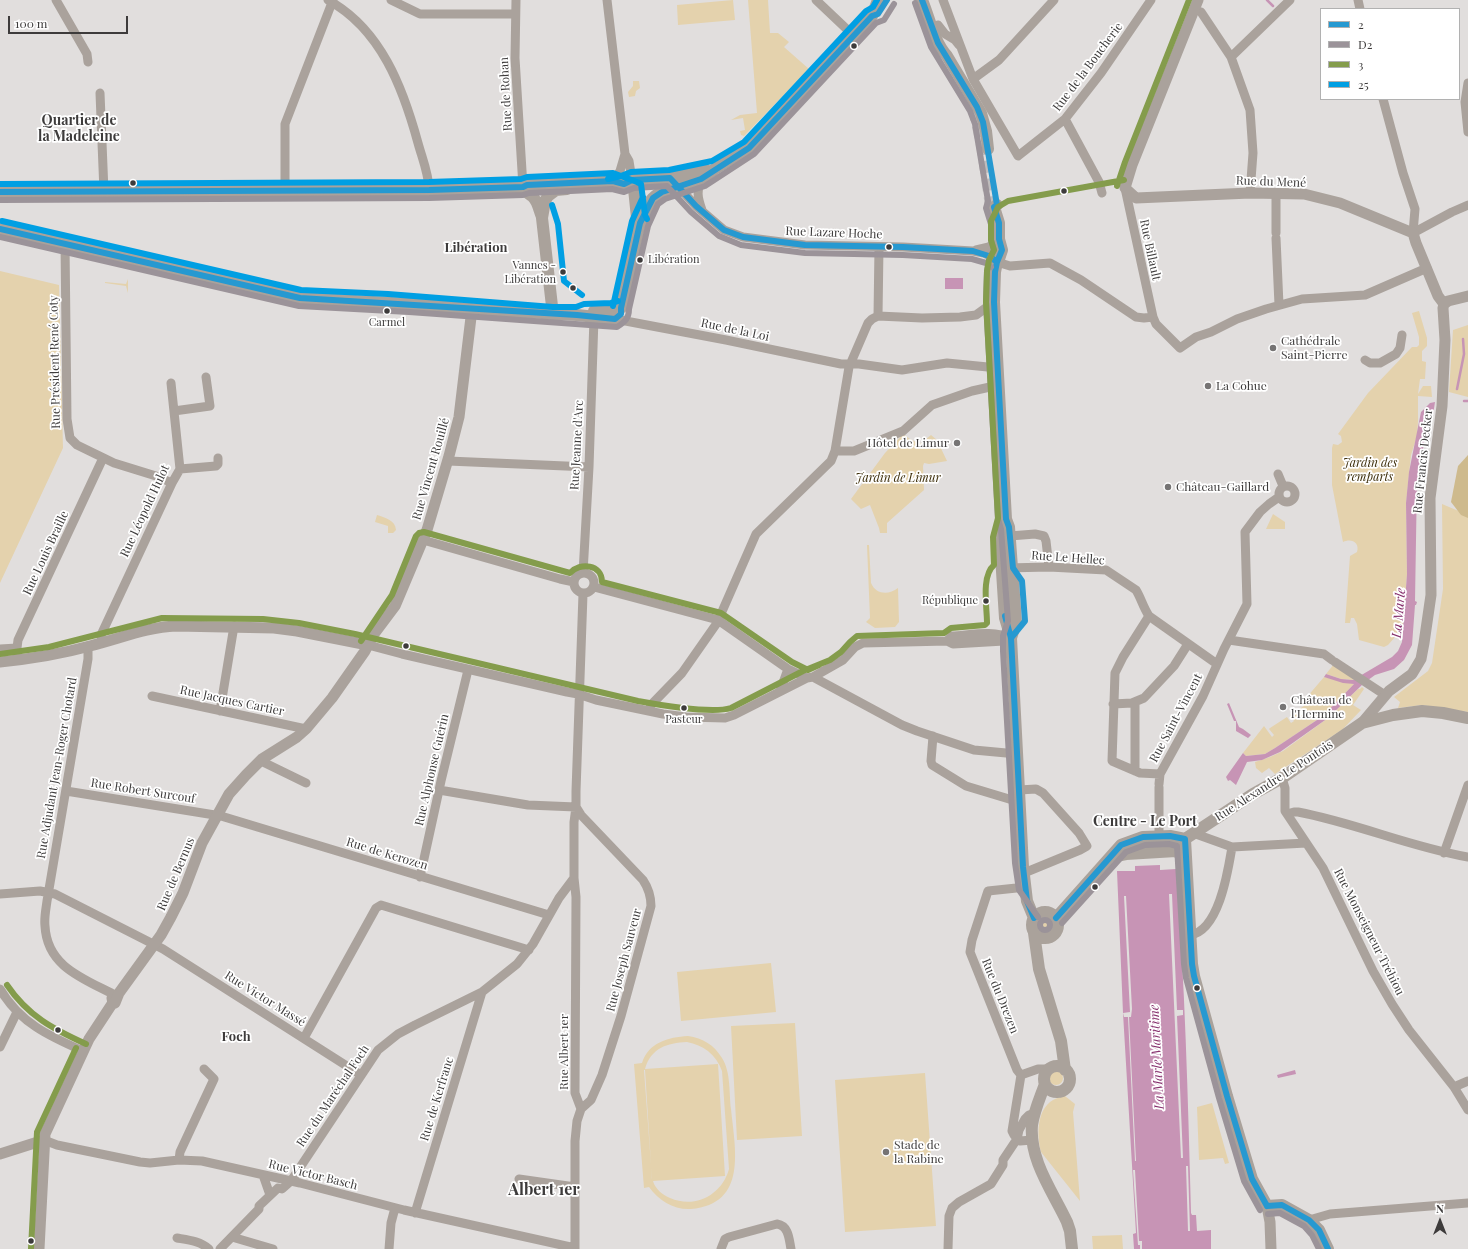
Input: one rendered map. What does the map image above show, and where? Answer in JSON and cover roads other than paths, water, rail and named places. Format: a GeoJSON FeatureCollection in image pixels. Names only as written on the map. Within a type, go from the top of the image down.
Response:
{"type":"FeatureCollection","features":[{"type":"Feature","properties":{"kind":"main road"},"geometry":{"type":"LineString","coordinates":[[577,315],[585,312],[613,311],[621,308],[640,223],[647,204],[662,192],[702,178],[749,148],[872,16],[878,0]]}},
{"type":"Feature","properties":{"kind":"main road"},"geometry":{"type":"LineString","coordinates":[[872,16],[878,14],[887,0]]}},
{"type":"Feature","properties":{"kind":"main road"},"geometry":{"type":"LineString","coordinates":[[922,0],[936,38],[947,56]]}},
{"type":"Feature","properties":{"kind":"main road"},"geometry":{"type":"LineString","coordinates":[[930,0],[938,25],[938,32],[947,56],[984,122],[988,149]]}},
{"type":"Feature","properties":{"kind":"main road"},"geometry":{"type":"LineString","coordinates":[[0,192],[429,190],[523,187],[527,185],[626,183],[670,178],[714,169]]}},
{"type":"Feature","properties":{"kind":"main road"},"geometry":{"type":"LineString","coordinates":[[542,218],[545,201],[556,190],[614,187],[626,183]]}},
{"type":"Feature","properties":{"kind":"main road"},"geometry":{"type":"LineString","coordinates":[[626,183],[640,223]]}},
{"type":"Feature","properties":{"kind":"main road"},"geometry":{"type":"LineString","coordinates":[[523,187],[535,200],[542,218],[553,315]]}},
{"type":"Feature","properties":{"kind":"main road"},"geometry":{"type":"LineString","coordinates":[[995,206],[999,223],[999,239],[1002,250],[997,262],[994,302],[1006,519],[1010,536],[1008,568],[1016,622],[1011,638],[1018,790],[1026,887],[1039,915]]}},
{"type":"Feature","properties":{"kind":"main road"},"geometry":{"type":"LineString","coordinates":[[0,229],[300,298],[402,303],[615,319]]}},
{"type":"Feature","properties":{"kind":"main road"},"geometry":{"type":"LineString","coordinates":[[1006,519],[1001,532],[1001,558],[1008,568]]}},
{"type":"Feature","properties":{"kind":"main road"},"geometry":{"type":"LineString","coordinates":[[1362,723],[1393,715],[1422,711],[1468,718]]}},
{"type":"Feature","properties":{"kind":"main road","name":"Rue Alexandre Le Pontois"},"geometry":{"type":"LineString","coordinates":[[1189,836],[1253,794],[1282,778],[1362,723]]}},
{"type":"Feature","properties":{"kind":"main road"},"geometry":{"type":"LineString","coordinates":[[1056,918],[1120,845],[1143,837],[1189,836]]}},
{"type":"Feature","properties":{"kind":"main road"},"geometry":{"type":"LineString","coordinates":[[1111,857],[1126,854],[1176,851],[1189,836]]}},
{"type":"Feature","properties":{"kind":"main road"},"geometry":{"type":"LineString","coordinates":[[1189,836],[1186,861],[1194,976],[1227,1096],[1252,1179],[1267,1206],[1282,1205],[1308,1220],[1319,1230],[1328,1249]]}},
{"type":"Feature","properties":{"kind":"main road"},"geometry":{"type":"LineString","coordinates":[[1176,851],[1186,861]]}},
{"type":"Feature","properties":{"kind":"main road"},"geometry":{"type":"LineString","coordinates":[[1034,933],[1040,938],[1048,938],[1055,934],[1058,931],[1059,926],[1056,918],[1051,913],[1039,915],[1032,925],[1039,969],[1062,1048],[1055,1069],[1044,1076],[1045,1084],[1037,1103],[1032,1124],[1032,1140],[1036,1159],[1067,1222],[1070,1231],[1072,1249]]}},
{"type":"Feature","properties":{"kind":"main road"},"geometry":{"type":"LineString","coordinates":[[1038,958],[1048,938]]}},
{"type":"Feature","properties":{"kind":"main road"},"geometry":{"type":"LineString","coordinates":[[1036,1111],[1057,1092],[1066,1088],[1068,1084],[1068,1074],[1055,1069]]}},
{"type":"Feature","properties":{"kind":"main road"},"geometry":{"type":"LineString","coordinates":[[1045,1084],[1052,1091],[1057,1092]]}},
{"type":"Feature","properties":{"kind":"street"},"geometry":{"type":"LineString","coordinates":[[56,0],[87,54],[88,62]]}},
{"type":"Feature","properties":{"kind":"street"},"geometry":{"type":"LineString","coordinates":[[391,0],[420,14],[515,14]]}},
{"type":"Feature","properties":{"kind":"street","name":"Rue de Rohan"},"geometry":{"type":"LineString","coordinates":[[516,0],[515,58],[523,187]]}},
{"type":"Feature","properties":{"kind":"street"},"geometry":{"type":"LineString","coordinates":[[607,0],[625,154],[628,161],[626,183]]}},
{"type":"Feature","properties":{"kind":"street"},"geometry":{"type":"LineString","coordinates":[[816,0],[854,36]]}},
{"type":"Feature","properties":{"kind":"street"},"geometry":{"type":"LineString","coordinates":[[943,0],[973,79],[999,60],[1054,0]]}},
{"type":"Feature","properties":{"kind":"street","name":"Rue de la Boucherie"},"geometry":{"type":"LineString","coordinates":[[973,79],[1018,156],[1065,119],[1101,73],[1150,0]]}},
{"type":"Feature","properties":{"kind":"street"},"geometry":{"type":"LineString","coordinates":[[1125,188],[1132,165],[1198,0]]}},
{"type":"Feature","properties":{"kind":"street"},"geometry":{"type":"LineString","coordinates":[[1231,57],[1290,0]]}},
{"type":"Feature","properties":{"kind":"street"},"geometry":{"type":"LineString","coordinates":[[285,191],[285,124],[331,1],[353,17],[376,43],[398,80],[409,109],[428,177],[429,190]]}},
{"type":"Feature","properties":{"kind":"street"},"geometry":{"type":"LineString","coordinates":[[1201,12],[1231,57],[1250,110],[1253,153],[1250,193]]}},
{"type":"Feature","properties":{"kind":"street"},"geometry":{"type":"LineString","coordinates":[[938,25],[945,34],[955,40],[961,48]]}},
{"type":"Feature","properties":{"kind":"street"},"geometry":{"type":"LineString","coordinates":[[1468,82],[1465,102],[1468,132]]}},
{"type":"Feature","properties":{"kind":"street"},"geometry":{"type":"LineString","coordinates":[[100,93],[104,192]]}},
{"type":"Feature","properties":{"kind":"street"},"geometry":{"type":"LineString","coordinates":[[1383,100],[1403,174],[1415,208],[1413,233]]}},
{"type":"Feature","properties":{"kind":"street"},"geometry":{"type":"LineString","coordinates":[[1065,119],[1099,182],[1102,193]]}},
{"type":"Feature","properties":{"kind":"street"},"geometry":{"type":"LineString","coordinates":[[625,154],[620,171],[626,183]]}},
{"type":"Feature","properties":{"kind":"street","name":"Rue Lazare Hoche"},"geometry":{"type":"LineString","coordinates":[[670,178],[696,206],[729,232],[752,239],[805,245],[973,251],[984,253],[994,258],[997,262],[1010,266],[1050,263],[1081,280],[1136,317],[1153,317]]}},
{"type":"Feature","properties":{"kind":"street"},"geometry":{"type":"LineString","coordinates":[[702,178],[698,189],[698,198],[703,211]]}},
{"type":"Feature","properties":{"kind":"street","name":"Rue du Mené"},"geometry":{"type":"LineString","coordinates":[[1125,188],[1136,198],[1250,193],[1304,194],[1340,203],[1413,233]]}},
{"type":"Feature","properties":{"kind":"street","name":"Rue Billault"},"geometry":{"type":"LineString","coordinates":[[1125,188],[1153,317]]}},
{"type":"Feature","properties":{"kind":"street"},"geometry":{"type":"LineString","coordinates":[[1276,193],[1279,305]]}},
{"type":"Feature","properties":{"kind":"street"},"geometry":{"type":"LineString","coordinates":[[1413,233],[1468,205]]}},
{"type":"Feature","properties":{"kind":"street","name":"Rue Francis Decker"},"geometry":{"type":"LineString","coordinates":[[1362,723],[1385,695],[1412,674],[1420,659],[1431,595],[1430,498],[1442,406],[1445,340],[1444,304],[1438,296],[1413,233]]}},
{"type":"Feature","properties":{"kind":"street","name":"Rue Lazare Hoche"},"geometry":{"type":"LineString","coordinates":[[973,251],[989,247],[999,239]]}},
{"type":"Feature","properties":{"kind":"street","name":"Rue Président René Coty"},"geometry":{"type":"LineString","coordinates":[[65,244],[68,434],[74,443],[102,458],[172,483]]}},
{"type":"Feature","properties":{"kind":"street"},"geometry":{"type":"LineString","coordinates":[[878,316],[879,247]]}},
{"type":"Feature","properties":{"kind":"street"},"geometry":{"type":"LineString","coordinates":[[1153,317],[1156,324],[1180,348],[1196,337],[1212,332],[1237,319],[1279,305],[1302,299],[1328,296],[1365,295],[1427,268]]}},
{"type":"Feature","properties":{"kind":"street"},"geometry":{"type":"LineString","coordinates":[[1444,304],[1448,301],[1468,296]]}},
{"type":"Feature","properties":{"kind":"street"},"geometry":{"type":"LineString","coordinates":[[649,711],[651,705],[682,673],[718,620],[756,534],[831,461],[835,451],[850,364],[868,323],[878,316],[922,318],[976,315],[994,302]]}},
{"type":"Feature","properties":{"kind":"street","name":"Rue Vincent Rouillé"},"geometry":{"type":"LineString","coordinates":[[368,645],[399,599],[427,530],[448,461],[459,418],[472,309]]}},
{"type":"Feature","properties":{"kind":"street","name":"Rue Jeanne d'Arc"},"geometry":{"type":"LineString","coordinates":[[583,573],[589,467],[594,318]]}},
{"type":"Feature","properties":{"kind":"street","name":"Rue de la Loi"},"geometry":{"type":"LineString","coordinates":[[615,319],[841,364],[902,370],[947,363],[998,368]]}},
{"type":"Feature","properties":{"kind":"street"},"geometry":{"type":"LineString","coordinates":[[1365,360],[1370,363],[1380,363],[1396,354],[1400,348],[1402,335]]}},
{"type":"Feature","properties":{"kind":"street"},"geometry":{"type":"LineString","coordinates":[[174,411],[210,410],[206,377]]}},
{"type":"Feature","properties":{"kind":"street","name":"Rue Léopold Hulot"},"geometry":{"type":"LineString","coordinates":[[102,643],[100,635],[180,469],[171,383]]}},
{"type":"Feature","properties":{"kind":"street"},"geometry":{"type":"LineString","coordinates":[[835,451],[854,450],[903,431],[932,406],[972,391],[999,385]]}},
{"type":"Feature","properties":{"kind":"street","name":"Rue Louis Braille"},"geometry":{"type":"LineString","coordinates":[[18,660],[18,640],[102,458]]}},
{"type":"Feature","properties":{"kind":"street"},"geometry":{"type":"LineString","coordinates":[[180,469],[216,466],[218,464],[218,458]]}},
{"type":"Feature","properties":{"kind":"street"},"geometry":{"type":"LineString","coordinates":[[448,461],[589,467]]}},
{"type":"Feature","properties":{"kind":"street"},"geometry":{"type":"LineString","coordinates":[[1278,474],[1283,486]]}},
{"type":"Feature","properties":{"kind":"street"},"geometry":{"type":"LineString","coordinates":[[1288,485],[1293,487],[1295,497],[1288,502],[1283,501],[1279,497],[1279,490],[1283,486],[1288,485]]}},
{"type":"Feature","properties":{"kind":"street","name":"Rue Saint-Vincent"},"geometry":{"type":"LineString","coordinates":[[1159,836],[1158,786],[1160,774],[1203,696],[1217,664],[1248,604],[1246,532],[1260,512],[1279,497]]}},
{"type":"Feature","properties":{"kind":"street"},"geometry":{"type":"LineString","coordinates":[[1010,536],[1041,534],[1044,536],[1049,567]]}},
{"type":"Feature","properties":{"kind":"street"},"geometry":{"type":"LineString","coordinates":[[423,540],[574,582]]}},
{"type":"Feature","properties":{"kind":"street","name":"Rue Le Hellec"},"geometry":{"type":"LineString","coordinates":[[1008,568],[1049,567],[1106,570],[1133,587],[1139,594],[1143,608],[1149,616]]}},
{"type":"Feature","properties":{"kind":"street"},"geometry":{"type":"LineString","coordinates":[[583,573],[592,577],[595,582],[591,591],[583,594],[577,591],[574,582],[578,575],[583,573]]}},
{"type":"Feature","properties":{"kind":"street"},"geometry":{"type":"LineString","coordinates":[[594,587],[718,620],[788,669],[810,677],[902,725],[974,750],[1017,754]]}},
{"type":"Feature","properties":{"kind":"street"},"geometry":{"type":"LineString","coordinates":[[439,790],[528,805],[576,807],[578,694],[583,594]]}},
{"type":"Feature","properties":{"kind":"street"},"geometry":{"type":"LineString","coordinates":[[1160,774],[1135,771],[1112,761],[1115,672],[1149,616],[1217,664]]}},
{"type":"Feature","properties":{"kind":"street"},"geometry":{"type":"LineString","coordinates":[[0,662],[18,660],[102,643],[163,626],[262,627],[295,631],[368,645],[468,670],[649,711],[686,716],[725,718],[734,715],[843,660],[858,645],[863,643],[947,641],[953,644],[1004,641],[1011,638]]}},
{"type":"Feature","properties":{"kind":"street"},"geometry":{"type":"LineString","coordinates":[[220,711],[234,626]]}},
{"type":"Feature","properties":{"kind":"street"},"geometry":{"type":"LineString","coordinates":[[1229,640],[1324,654],[1385,695]]}},
{"type":"Feature","properties":{"kind":"street"},"geometry":{"type":"LineString","coordinates":[[1113,704],[1136,702],[1144,698],[1174,666],[1185,642]]}},
{"type":"Feature","properties":{"kind":"street","name":"Rue de Bernus"},"geometry":{"type":"LineString","coordinates":[[39,1249],[44,1140],[48,1126],[89,1039],[115,997],[167,926],[178,905],[202,843],[229,794],[262,759],[297,737],[306,729],[332,698],[368,645]]}},
{"type":"Feature","properties":{"kind":"street","name":"Rue Adjudant Jean-Roger Chotard"},"geometry":{"type":"LineString","coordinates":[[88,646],[88,659],[48,892],[45,925],[46,936],[53,953],[59,962],[68,970],[115,997]]}},
{"type":"Feature","properties":{"kind":"street"},"geometry":{"type":"LineString","coordinates":[[0,649],[17,648]]}},
{"type":"Feature","properties":{"kind":"street"},"geometry":{"type":"LineString","coordinates":[[780,691],[788,669]]}},
{"type":"Feature","properties":{"kind":"street","name":"Rue Alphonse Guérin"},"geometry":{"type":"LineString","coordinates":[[420,877],[468,670]]}},
{"type":"Feature","properties":{"kind":"street","name":"Rue Jacques Cartier"},"geometry":{"type":"LineString","coordinates":[[152,696],[306,729]]}},
{"type":"Feature","properties":{"kind":"street"},"geometry":{"type":"LineString","coordinates":[[1135,771],[1136,702]]}},
{"type":"Feature","properties":{"kind":"street"},"geometry":{"type":"LineString","coordinates":[[933,736],[932,765],[966,786],[1019,802]]}},
{"type":"Feature","properties":{"kind":"street"},"geometry":{"type":"LineString","coordinates":[[262,759],[265,763],[306,783]]}},
{"type":"Feature","properties":{"kind":"street","name":"Rue Monseigneur Tréhiou"},"geometry":{"type":"LineString","coordinates":[[1282,778],[1285,788],[1284,807],[1287,814],[1323,868],[1373,971],[1409,1030],[1454,1087],[1468,1110]]}},
{"type":"Feature","properties":{"kind":"street"},"geometry":{"type":"LineString","coordinates":[[1444,853],[1468,785]]}},
{"type":"Feature","properties":{"kind":"street"},"geometry":{"type":"LineString","coordinates":[[1018,790],[1036,789],[1043,793],[1080,833],[1087,846],[1024,873]]}},
{"type":"Feature","properties":{"kind":"street","name":"Rue Robert Surcouf"},"geometry":{"type":"LineString","coordinates":[[66,791],[217,815]]}},
{"type":"Feature","properties":{"kind":"street","name":"Rue Joseph Sauveur"},"geometry":{"type":"LineString","coordinates":[[576,807],[580,815],[643,880],[650,892],[651,906],[621,1016],[602,1075],[591,1100],[581,1109]]}},
{"type":"Feature","properties":{"kind":"street","name":"Rue Albert 1er"},"geometry":{"type":"LineString","coordinates":[[576,807],[574,815],[574,878],[576,893],[575,1093],[581,1109]]}},
{"type":"Feature","properties":{"kind":"street"},"geometry":{"type":"LineString","coordinates":[[1287,814],[1298,812],[1325,817],[1444,853],[1468,857]]}},
{"type":"Feature","properties":{"kind":"street","name":"Rue de Kerozen"},"geometry":{"type":"LineString","coordinates":[[217,815],[549,915]]}},
{"type":"Feature","properties":{"kind":"street"},"geometry":{"type":"LineString","coordinates":[[575,837],[577,832],[583,829],[594,829]]}},
{"type":"Feature","properties":{"kind":"street"},"geometry":{"type":"LineString","coordinates":[[1189,836],[1232,847],[1306,843]]}},
{"type":"Feature","properties":{"kind":"street"},"geometry":{"type":"LineString","coordinates":[[1190,935],[1196,934],[1204,927],[1221,900],[1232,847]]}},
{"type":"Feature","properties":{"kind":"street","name":"Rue du Maréchal Foch"},"geometry":{"type":"LineString","coordinates":[[282,1189],[291,1181],[378,1050],[398,1034],[482,992],[517,964],[529,950],[549,915],[574,878]]}},
{"type":"Feature","properties":{"kind":"street","name":"Rue du Drezen"},"geometry":{"type":"LineString","coordinates":[[1021,1075],[1017,1070],[970,952],[972,940],[988,891],[1026,887]]}},
{"type":"Feature","properties":{"kind":"street"},"geometry":{"type":"LineString","coordinates":[[0,894],[40,891],[48,892]]}},
{"type":"Feature","properties":{"kind":"street","name":"Rue Victor Massé"},"geometry":{"type":"LineString","coordinates":[[48,892],[55,894],[155,944],[361,1075]]}},
{"type":"Feature","properties":{"kind":"street"},"geometry":{"type":"LineString","coordinates":[[304,1038],[378,906],[529,950]]}},
{"type":"Feature","properties":{"kind":"street"},"geometry":{"type":"LineString","coordinates":[[0,989],[17,1012],[38,1029],[83,1051]]}},
{"type":"Feature","properties":{"kind":"street","name":"Rue de Kerfranc"},"geometry":{"type":"LineString","coordinates":[[415,1212],[482,992]]}},
{"type":"Feature","properties":{"kind":"street"},"geometry":{"type":"LineString","coordinates":[[0,1047],[17,1012]]}},
{"type":"Feature","properties":{"kind":"street"},"geometry":{"type":"LineString","coordinates":[[179,1160],[180,1152],[214,1079],[204,1069]]}},
{"type":"Feature","properties":{"kind":"street"},"geometry":{"type":"LineString","coordinates":[[1032,1140],[1020,1141],[1012,1131],[1021,1075],[1038,1069],[1055,1069]]}},
{"type":"Feature","properties":{"kind":"street"},"geometry":{"type":"LineString","coordinates":[[1454,1087],[1468,1081]]}},
{"type":"Feature","properties":{"kind":"street"},"geometry":{"type":"LineString","coordinates":[[575,1248],[576,1130],[581,1109]]}},
{"type":"Feature","properties":{"kind":"street"},"geometry":{"type":"LineString","coordinates":[[948,1249],[949,1216],[952,1208],[959,1202],[991,1184],[1017,1139],[1019,1130],[1025,1119],[1028,1115],[1036,1111]]}},
{"type":"Feature","properties":{"kind":"street"},"geometry":{"type":"LineString","coordinates":[[0,1154],[44,1140]]}},
{"type":"Feature","properties":{"kind":"street","name":"Rue Victor Basch"},"geometry":{"type":"LineString","coordinates":[[44,1140],[57,1145],[140,1162],[158,1163],[179,1160],[202,1161],[291,1181],[395,1208],[575,1248]]}},
{"type":"Feature","properties":{"kind":"street"},"geometry":{"type":"LineString","coordinates":[[263,1175],[270,1194]]}},
{"type":"Feature","properties":{"kind":"street"},"geometry":{"type":"LineString","coordinates":[[519,1180],[575,1187]]}},
{"type":"Feature","properties":{"kind":"street"},"geometry":{"type":"LineString","coordinates":[[220,1249],[259,1210],[262,1210],[282,1192],[282,1189],[278,1188],[270,1194],[259,1206],[259,1210]]}},
{"type":"Feature","properties":{"kind":"street"},"geometry":{"type":"LineString","coordinates":[[1308,1220],[1330,1214],[1468,1203]]}},
{"type":"Feature","properties":{"kind":"street"},"geometry":{"type":"LineString","coordinates":[[1267,1206],[1270,1222],[1271,1249]]}},
{"type":"Feature","properties":{"kind":"street"},"geometry":{"type":"LineString","coordinates":[[389,1249],[391,1223],[395,1208]]}},
{"type":"Feature","properties":{"kind":"street"},"geometry":{"type":"LineString","coordinates":[[721,1249],[725,1239],[729,1236],[781,1224],[787,1230],[791,1249]]}},
{"type":"Feature","properties":{"kind":"street"},"geometry":{"type":"LineString","coordinates":[[232,1237],[273,1249]]}},
{"type":"Feature","properties":{"kind":"street"},"geometry":{"type":"LineString","coordinates":[[177,1238],[194,1240],[205,1245],[209,1249]]}},
{"type":"Feature","properties":{"kind":"water"},"geometry":{"type":"Polygon","coordinates":[[[945,278],[963,278],[963,289],[945,289],[945,278]]]}},
{"type":"Feature","properties":{"kind":"water"},"geometry":{"type":"Polygon","coordinates":[[[1435,402],[1433,415],[1428,419],[1417,479],[1415,601],[1417,602],[1415,605],[1412,645],[1404,660],[1394,669],[1375,675],[1364,683],[1328,718],[1280,752],[1262,760],[1247,762],[1236,785],[1230,780],[1228,781],[1226,777],[1243,753],[1246,756],[1265,754],[1275,748],[1323,716],[1354,684],[1343,683],[1324,677],[1326,674],[1341,679],[1353,680],[1392,657],[1398,651],[1402,642],[1407,574],[1406,503],[1409,472],[1421,412],[1430,403],[1435,402]]]}},
{"type":"Feature","properties":{"kind":"water"},"geometry":{"type":"Polygon","coordinates":[[[1229,703],[1239,727],[1251,735],[1248,738],[1236,731],[1236,721],[1234,721],[1227,704],[1229,703]]]}},
{"type":"Feature","properties":{"kind":"water","name":"La Marle Maritime"},"geometry":{"type":"Polygon","coordinates":[[[1160,865],[1160,870],[1176,869],[1184,998],[1191,1213],[1192,1215],[1196,1215],[1197,1231],[1211,1230],[1211,1249],[1134,1249],[1133,1234],[1136,1233],[1123,1013],[1117,871],[1135,871],[1135,866],[1160,865]]]}},
{"type":"Feature","properties":{"kind":"water"},"geometry":{"type":"Polygon","coordinates":[[[1295,1070],[1296,1074],[1278,1078],[1277,1075],[1295,1070]]]}},
{"type":"Feature","properties":{"kind":"waterway"},"geometry":{"type":"LineString","coordinates":[[1267,0],[1273,6]]}},
{"type":"Feature","properties":{"kind":"waterway"},"geometry":{"type":"LineString","coordinates":[[1457,389],[1464,354],[1463,339]]}},
{"type":"Feature","properties":{"kind":"tunnel"},"geometry":{"type":"LineString","coordinates":[[974,108],[983,150],[991,206],[994,207]]}},
{"type":"Feature","properties":{"kind":"place","name":"Libération"},"geometry":{"type":"Point","coordinates":[640,260]}},
{"type":"Feature","properties":{"kind":"place","name":"Vannes - Libération"},"geometry":{"type":"Point","coordinates":[563,272]}},
{"type":"Feature","properties":{"kind":"place","name":"Carmel"},"geometry":{"type":"Point","coordinates":[387,311]}},
{"type":"Feature","properties":{"kind":"place","name":"Cathédrale Saint-Pierre"},"geometry":{"type":"Point","coordinates":[1273,348]}},
{"type":"Feature","properties":{"kind":"place","name":"La Cohue"},"geometry":{"type":"Point","coordinates":[1208,386]}},
{"type":"Feature","properties":{"kind":"place","name":"Hôtel de Limur"},"geometry":{"type":"Point","coordinates":[957,443]}},
{"type":"Feature","properties":{"kind":"place","name":"Château-Gaillard"},"geometry":{"type":"Point","coordinates":[1168,487]}},
{"type":"Feature","properties":{"kind":"place","name":"République"},"geometry":{"type":"Point","coordinates":[986,601]}},
{"type":"Feature","properties":{"kind":"place","name":"Château de l'Hermine"},"geometry":{"type":"Point","coordinates":[1283,707]}},
{"type":"Feature","properties":{"kind":"place","name":"Pasteur"},"geometry":{"type":"Point","coordinates":[684,708]}},
{"type":"Feature","properties":{"kind":"place","name":"Stade de la Rabine"},"geometry":{"type":"Point","coordinates":[886,1152]}},
{"type":"Feature","properties":{"kind":"district","name":"Quartier de la Madeleine"},"geometry":{"type":"Point","coordinates":[79,130]}},
{"type":"Feature","properties":{"kind":"district","name":"Libération"},"geometry":{"type":"Point","coordinates":[476,248]}},
{"type":"Feature","properties":{"kind":"district","name":"Centre - Le Port"},"geometry":{"type":"Point","coordinates":[1145,822]}},
{"type":"Feature","properties":{"kind":"district","name":"Foch"},"geometry":{"type":"Point","coordinates":[236,1037]}},
{"type":"Feature","properties":{"kind":"district","name":"Albert 1er"},"geometry":{"type":"Point","coordinates":[544,1190]}},
{"type":"Feature","properties":{"kind":"park label","name":"Jardin des remparts"},"geometry":{"type":"Point","coordinates":[1370,470]}},
{"type":"Feature","properties":{"kind":"park label","name":"Jardin de Limur"},"geometry":{"type":"Point","coordinates":[898,478]}},
{"type":"Feature","properties":{"kind":"water label","name":"La Marle"},"geometry":{"type":"Point","coordinates":[1399,613]}}]}
